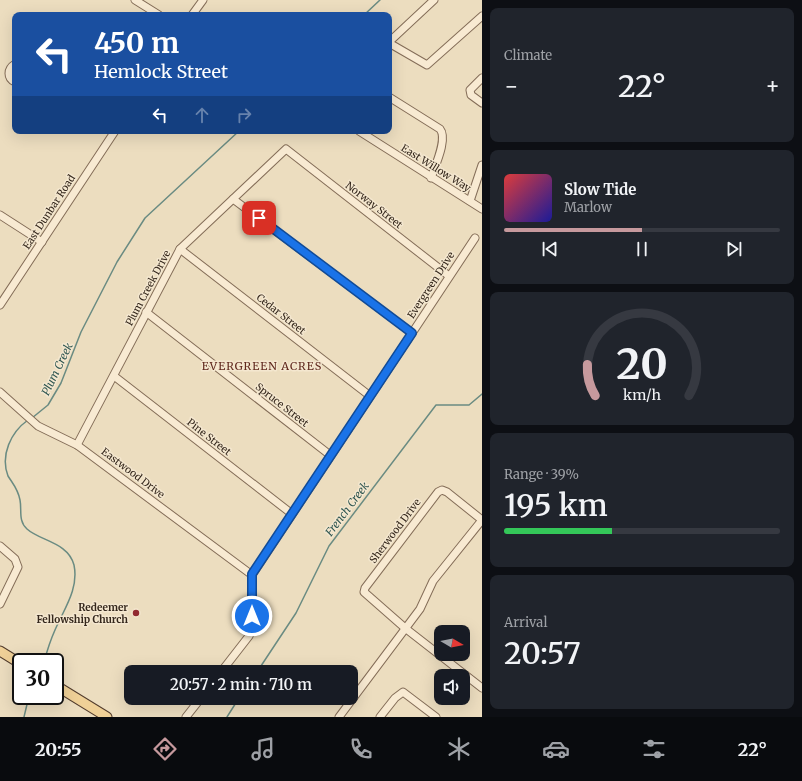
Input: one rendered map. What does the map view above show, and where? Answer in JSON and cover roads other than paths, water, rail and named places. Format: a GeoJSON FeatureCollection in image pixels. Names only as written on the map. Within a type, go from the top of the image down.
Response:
{"type":"FeatureCollection","features":[{"type":"Feature","properties":{"kind":"main road"},"geometry":{"type":"LineString","coordinates":[[0,651],[12,658]]}},
{"type":"Feature","properties":{"kind":"main road"},"geometry":{"type":"LineString","coordinates":[[64,691],[107,717]]}},
{"type":"Feature","properties":{"kind":"street"},"geometry":{"type":"LineString","coordinates":[[135,0],[154,12]]}},
{"type":"Feature","properties":{"kind":"street"},"geometry":{"type":"LineString","coordinates":[[194,12],[203,0]]}},
{"type":"Feature","properties":{"kind":"street"},"geometry":{"type":"LineString","coordinates":[[392,39],[434,0]]}},
{"type":"Feature","properties":{"kind":"street"},"geometry":{"type":"LineString","coordinates":[[392,44],[427,65],[482,16]]}},
{"type":"Feature","properties":{"kind":"street"},"geometry":{"type":"LineString","coordinates":[[12,66],[8,72],[10,79],[12,80]]}},
{"type":"Feature","properties":{"kind":"street"},"geometry":{"type":"LineString","coordinates":[[0,72],[8,72]]}},
{"type":"Feature","properties":{"kind":"street"},"geometry":{"type":"LineString","coordinates":[[482,78],[470,90],[471,95],[482,103]]}},
{"type":"Feature","properties":{"kind":"street"},"geometry":{"type":"LineString","coordinates":[[392,99],[443,132],[443,140],[431,178]]}},
{"type":"Feature","properties":{"kind":"street","name":"East Dunbar Road"},"geometry":{"type":"LineString","coordinates":[[0,305],[113,134]]}},
{"type":"Feature","properties":{"kind":"street","name":"East Willow Way"},"geometry":{"type":"LineString","coordinates":[[364,134],[482,209]]}},
{"type":"Feature","properties":{"kind":"street","name":"Plum Creek Drive"},"geometry":{"type":"LineString","coordinates":[[77,445],[180,249],[286,149]]}},
{"type":"Feature","properties":{"kind":"street","name":"Norway Street"},"geometry":{"type":"LineString","coordinates":[[286,149],[449,276]]}},
{"type":"Feature","properties":{"kind":"street"},"geometry":{"type":"LineString","coordinates":[[470,201],[482,165]]}},
{"type":"Feature","properties":{"kind":"street"},"geometry":{"type":"LineString","coordinates":[[233,199],[412,333]]}},
{"type":"Feature","properties":{"kind":"street"},"geometry":{"type":"LineString","coordinates":[[0,215],[42,242]]}},
{"type":"Feature","properties":{"kind":"street","name":"Evergreen Drive"},"geometry":{"type":"LineString","coordinates":[[252,574],[474,238]]}},
{"type":"Feature","properties":{"kind":"street","name":"Cedar Street"},"geometry":{"type":"LineString","coordinates":[[180,249],[370,396]]}},
{"type":"Feature","properties":{"kind":"street","name":"Spruce Street"},"geometry":{"type":"LineString","coordinates":[[146,312],[330,455]]}},
{"type":"Feature","properties":{"kind":"street","name":"Pine Street"},"geometry":{"type":"LineString","coordinates":[[114,376],[292,514]]}},
{"type":"Feature","properties":{"kind":"street","name":"Eastwood Drive"},"geometry":{"type":"LineString","coordinates":[[0,392],[33,421],[77,445],[252,574]]}},
{"type":"Feature","properties":{"kind":"street","name":"Sherwood Drive"},"geometry":{"type":"LineString","coordinates":[[405,628],[367,596],[364,592],[367,584],[440,491],[447,492],[482,520]]}},
{"type":"Feature","properties":{"kind":"street"},"geometry":{"type":"LineString","coordinates":[[341,716],[420,609],[433,581],[482,520]]}},
{"type":"Feature","properties":{"kind":"street"},"geometry":{"type":"LineString","coordinates":[[0,546],[15,559],[18,567],[0,604]]}},
{"type":"Feature","properties":{"kind":"street"},"geometry":{"type":"LineString","coordinates":[[226,665],[249,636],[252,629],[252,574]]}},
{"type":"Feature","properties":{"kind":"street"},"geometry":{"type":"LineString","coordinates":[[405,628],[482,687]]}},
{"type":"Feature","properties":{"kind":"street"},"geometry":{"type":"LineString","coordinates":[[380,717],[395,698],[403,692],[436,717]]}},
{"type":"Feature","properties":{"kind":"street"},"geometry":{"type":"LineString","coordinates":[[186,717],[195,705]]}},
{"type":"Feature","properties":{"kind":"waterway","name":"Plum Creek"},"geometry":{"type":"LineString","coordinates":[[367,12],[380,0]]}},
{"type":"Feature","properties":{"kind":"waterway","name":"Plum Creek"},"geometry":{"type":"LineString","coordinates":[[32,418],[48,405],[61,383],[81,332],[117,262],[145,218],[236,134]]}},
{"type":"Feature","properties":{"kind":"waterway","name":"French Creek"},"geometry":{"type":"LineString","coordinates":[[262,665],[296,613],[329,546],[436,405],[469,405],[482,394]]}},
{"type":"Feature","properties":{"kind":"waterway","name":"Plum Creek"},"geometry":{"type":"LineString","coordinates":[[28,420],[12,437],[6,452],[5,460],[8,476],[19,496],[21,504],[21,519],[27,529],[66,551],[71,557],[75,574],[73,591],[53,634],[47,653]]}},
{"type":"Feature","properties":{"kind":"waterway","name":"Plum Creek"},"geometry":{"type":"LineString","coordinates":[[24,717],[27,705]]}},
{"type":"Feature","properties":{"kind":"waterway","name":"French Creek"},"geometry":{"type":"LineString","coordinates":[[227,717],[235,705]]}},
{"type":"Feature","properties":{"kind":"place","name":"Redeemer Fellowship Church"},"geometry":{"type":"Point","coordinates":[136,613]}},
{"type":"Feature","properties":{"kind":"district","name":"EVERGREEN ACRES"},"geometry":{"type":"Point","coordinates":[262,366]}}]}
